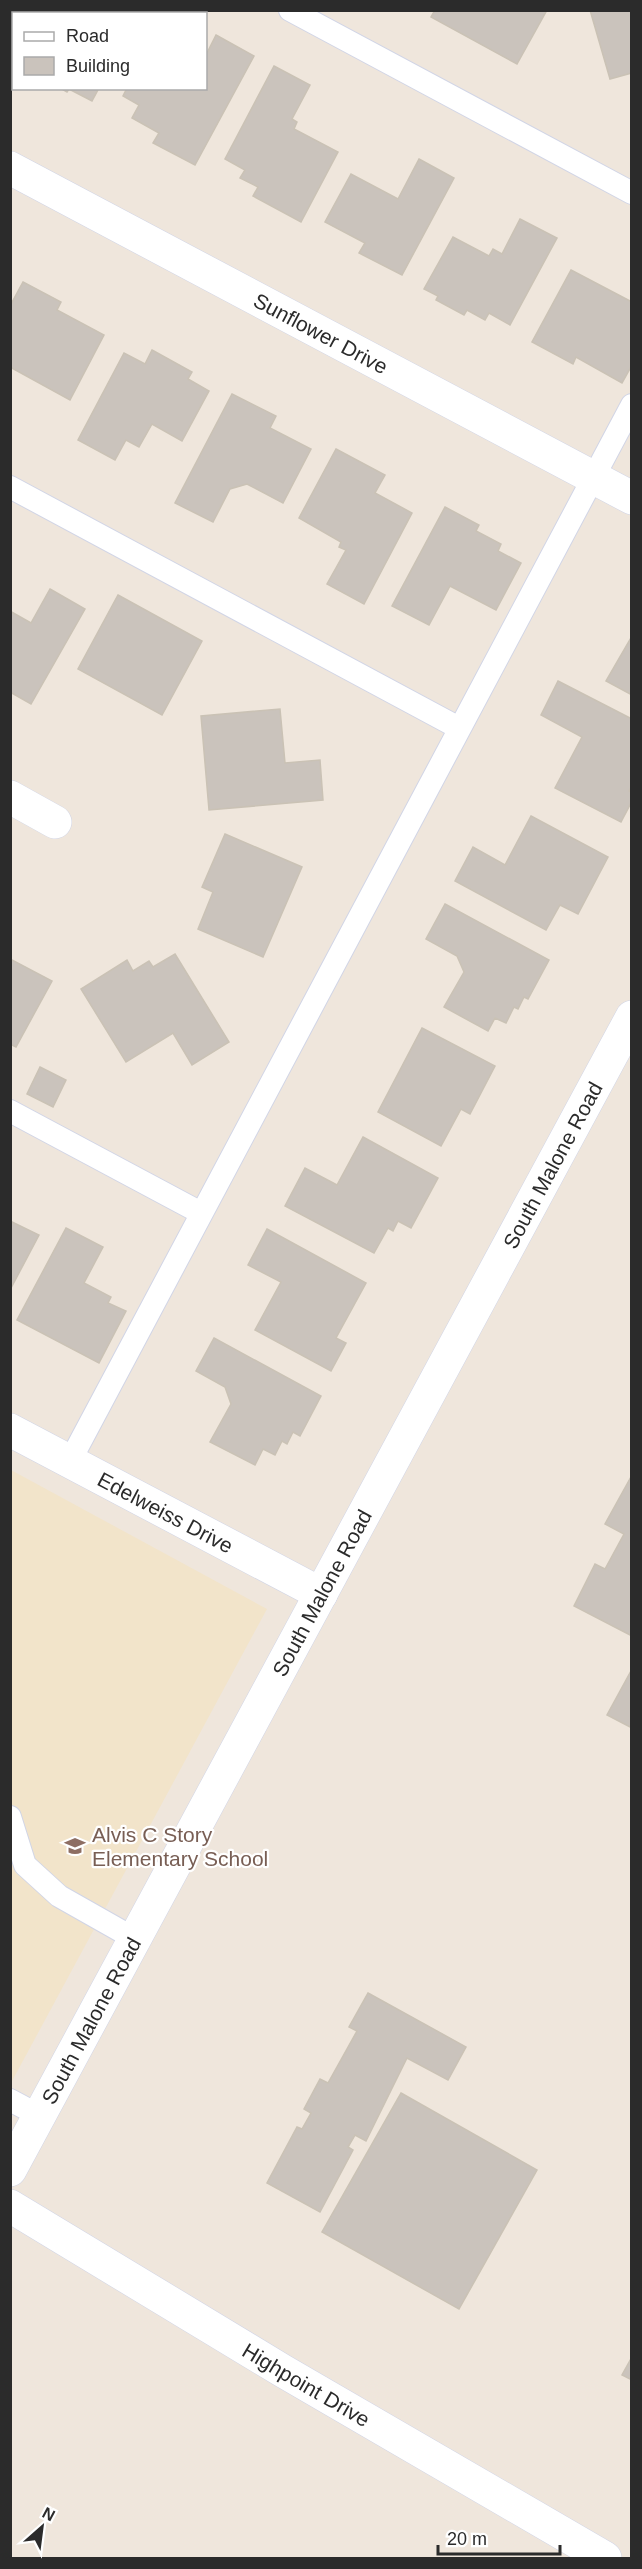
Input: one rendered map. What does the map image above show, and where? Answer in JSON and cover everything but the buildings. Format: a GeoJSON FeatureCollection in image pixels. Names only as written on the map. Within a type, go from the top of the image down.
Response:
{"type":"FeatureCollection","features":[{"type":"Feature","properties":{"kind":"street","name":"Sunflower Drive"},"geometry":{"type":"LineString","coordinates":[[10,168],[632,498]]}},
{"type":"Feature","properties":{"kind":"street"},"geometry":{"type":"LineString","coordinates":[[10,797],[55,822]]}},
{"type":"Feature","properties":{"kind":"street","name":"South Malone Road"},"geometry":{"type":"LineString","coordinates":[[10,2170],[632,1017]]}},
{"type":"Feature","properties":{"kind":"street","name":"Edelweiss Drive"},"geometry":{"type":"LineString","coordinates":[[10,1430],[321,1594]]}},
{"type":"Feature","properties":{"kind":"street","name":"Highpoint Drive"},"geometry":{"type":"LineString","coordinates":[[10,2206],[283,2371],[605,2559]]}},
{"type":"Feature","properties":{"kind":"lane"},"geometry":{"type":"LineString","coordinates":[[290,10],[632,193]]}},
{"type":"Feature","properties":{"kind":"lane"},"geometry":{"type":"LineString","coordinates":[[70,1461],[632,405]]}},
{"type":"Feature","properties":{"kind":"lane"},"geometry":{"type":"LineString","coordinates":[[10,486],[459,728]]}},
{"type":"Feature","properties":{"kind":"lane"},"geometry":{"type":"LineString","coordinates":[[10,1111],[201,1213]]}},
{"type":"Feature","properties":{"kind":"lane"},"geometry":{"type":"LineString","coordinates":[[10,1817],[25,1865],[58,1896],[135,1939]]}},
{"type":"Feature","properties":{"kind":"lane"},"geometry":{"type":"LineString","coordinates":[[10,2100],[40,2116]]}},
{"type":"Feature","properties":{"kind":"shaded area","name":"Alvis C Story Elementary School"},"geometry":{"type":"Polygon","coordinates":[[[11,1470],[267,1609],[11,2083],[11,1470]]]}},
{"type":"Feature","properties":{"kind":"place","name":"Alvis C Story Elementary School"},"geometry":{"type":"Point","coordinates":[75,1846]}}]}
